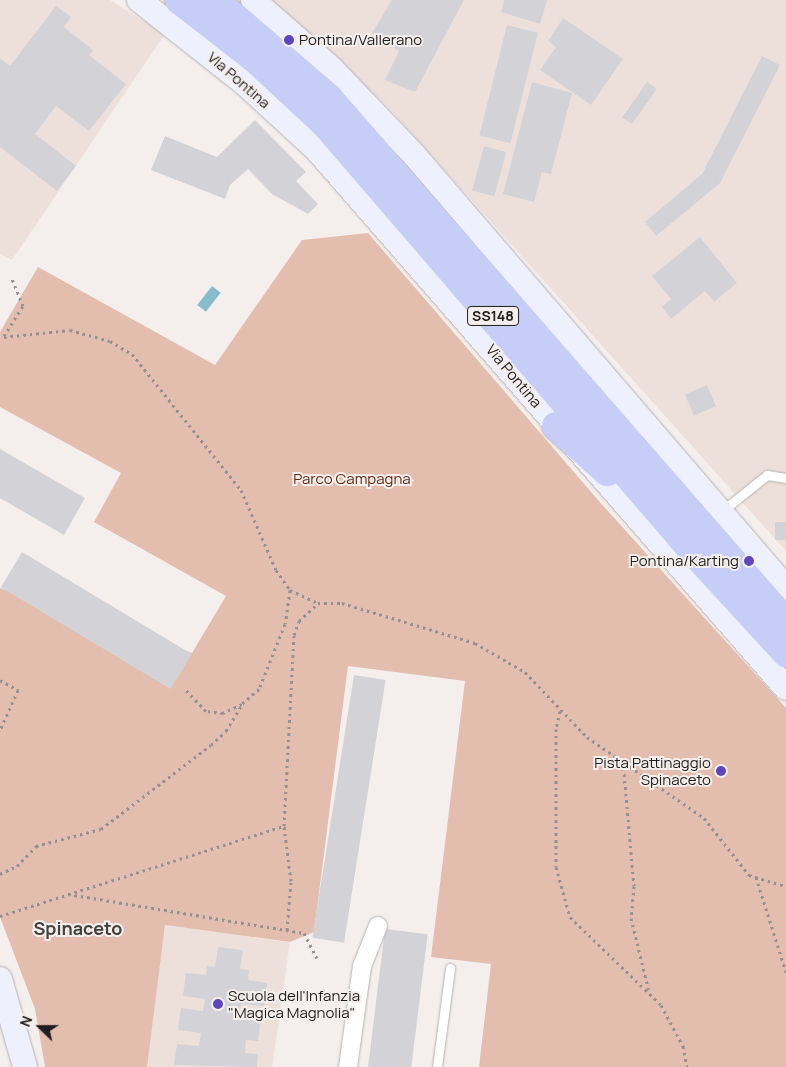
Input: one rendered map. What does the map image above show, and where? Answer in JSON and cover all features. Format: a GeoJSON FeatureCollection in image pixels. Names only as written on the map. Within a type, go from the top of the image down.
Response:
{"type":"FeatureCollection","features":[{"type":"Feature","properties":{"kind":"highway","name":"Via Pontina"},"geometry":{"type":"LineString","coordinates":[[179,0],[256,60],[326,125],[697,556],[786,653]]}},
{"type":"Feature","properties":{"kind":"highway","name":"SS148"},"geometry":{"type":"LineString","coordinates":[[215,0],[334,104],[786,622]]}},
{"type":"Feature","properties":{"kind":"highway"},"geometry":{"type":"LineString","coordinates":[[556,426],[697,556]]}},
{"type":"Feature","properties":{"kind":"street","name":"Via Pontina"},"geometry":{"type":"LineString","coordinates":[[139,0],[181,30],[318,151],[786,688]]}},
{"type":"Feature","properties":{"kind":"street"},"geometry":{"type":"LineString","coordinates":[[252,0],[332,70],[415,156],[786,588]]}},
{"type":"Feature","properties":{"kind":"street"},"geometry":{"type":"LineString","coordinates":[[348,1067],[362,966],[378,926]]}},
{"type":"Feature","properties":{"kind":"street"},"geometry":{"type":"LineString","coordinates":[[0,979],[25,1067]]}},
{"type":"Feature","properties":{"kind":"lane"},"geometry":{"type":"LineString","coordinates":[[720,513],[767,475],[786,478]]}},
{"type":"Feature","properties":{"kind":"lane"},"geometry":{"type":"LineString","coordinates":[[437,1067],[450,968]]}},
{"type":"Feature","properties":{"kind":"path"},"geometry":{"type":"LineString","coordinates":[[11,277],[23,306],[4,337],[70,330],[110,341],[132,354],[241,490],[276,570],[290,590],[318,603],[342,603],[475,643],[525,672],[560,711],[623,761],[704,818],[743,868],[756,877],[786,886]]}},
{"type":"Feature","properties":{"kind":"path"},"geometry":{"type":"LineString","coordinates":[[186,690],[206,711],[223,713],[242,704],[259,689],[271,664],[290,590]]}},
{"type":"Feature","properties":{"kind":"path"},"geometry":{"type":"LineString","coordinates":[[288,930],[291,881],[284,826],[294,635],[299,621],[318,603]]}},
{"type":"Feature","properties":{"kind":"path"},"geometry":{"type":"LineString","coordinates":[[0,680],[18,690],[0,730]]}},
{"type":"Feature","properties":{"kind":"path"},"geometry":{"type":"LineString","coordinates":[[0,874],[17,866],[36,846],[101,829],[211,745],[226,731],[242,704]]}},
{"type":"Feature","properties":{"kind":"path"},"geometry":{"type":"LineString","coordinates":[[560,711],[556,729],[556,867],[570,917],[661,1005],[683,1046],[687,1067]]}},
{"type":"Feature","properties":{"kind":"path"},"geometry":{"type":"LineString","coordinates":[[623,761],[634,886],[631,918],[649,993]]}},
{"type":"Feature","properties":{"kind":"path"},"geometry":{"type":"LineString","coordinates":[[0,916],[284,826]]}},
{"type":"Feature","properties":{"kind":"path"},"geometry":{"type":"LineString","coordinates":[[756,877],[786,972]]}},
{"type":"Feature","properties":{"kind":"path"},"geometry":{"type":"LineString","coordinates":[[68,894],[304,933],[317,958]]}},
{"type":"Feature","properties":{"kind":"shaded area"},"geometry":{"type":"Polygon","coordinates":[[[0,0],[110,0],[165,34],[12,260],[0,254],[0,0]]]}},
{"type":"Feature","properties":{"kind":"shaded area"},"geometry":{"type":"Polygon","coordinates":[[[267,0],[786,0],[786,551],[389,108],[267,0]]]}},
{"type":"Feature","properties":{"kind":"shaded area","name":"Scuola dell'Infanzia \"Magica Magnolia\""},"geometry":{"type":"Polygon","coordinates":[[[165,925],[290,943],[272,1067],[145,1067],[165,925]]]}},
{"type":"Feature","properties":{"kind":"green space","name":"Parco Campagna"},"geometry":{"type":"Polygon","coordinates":[[[368,233],[598,500],[786,708],[786,1067],[479,1067],[491,964],[431,957],[465,681],[348,666],[314,932],[290,942],[165,925],[147,1067],[45,1067],[35,1009],[0,917],[0,588],[192,653],[226,596],[94,522],[121,473],[0,407],[0,332],[38,267],[215,365],[302,240],[368,233]]]}},
{"type":"Feature","properties":{"kind":"water"},"geometry":{"type":"Polygon","coordinates":[[[212,286],[221,293],[206,312],[197,305],[212,286]]]}},
{"type":"Feature","properties":{"kind":"building"},"geometry":{"type":"Polygon","coordinates":[[[392,0],[464,0],[415,92],[385,80],[399,51],[372,33],[392,0]]]}},
{"type":"Feature","properties":{"kind":"building"},"geometry":{"type":"Polygon","coordinates":[[[504,0],[547,0],[540,24],[501,12],[504,0]]]}},
{"type":"Feature","properties":{"kind":"building"},"geometry":{"type":"Polygon","coordinates":[[[56,6],[71,17],[64,27],[93,50],[89,55],[126,84],[89,131],[56,106],[35,134],[76,166],[57,191],[0,147],[0,58],[10,66],[56,6]]]}},
{"type":"Feature","properties":{"kind":"building"},"geometry":{"type":"Polygon","coordinates":[[[563,18],[623,59],[591,105],[540,70],[556,47],[548,41],[563,18]]]}},
{"type":"Feature","properties":{"kind":"building"},"geometry":{"type":"Polygon","coordinates":[[[507,25],[538,33],[510,143],[479,136],[507,25]]]}},
{"type":"Feature","properties":{"kind":"building"},"geometry":{"type":"Polygon","coordinates":[[[762,56],[780,65],[720,183],[656,236],[645,222],[702,174],[762,56]]]}},
{"type":"Feature","properties":{"kind":"building"},"geometry":{"type":"Polygon","coordinates":[[[532,82],[572,93],[551,174],[542,172],[534,202],[503,194],[532,82]]]}},
{"type":"Feature","properties":{"kind":"building"},"geometry":{"type":"Polygon","coordinates":[[[647,82],[657,89],[632,124],[622,117],[647,82]]]}},
{"type":"Feature","properties":{"kind":"building"},"geometry":{"type":"Polygon","coordinates":[[[255,120],[306,172],[296,181],[318,204],[308,214],[272,194],[248,169],[230,185],[225,199],[151,170],[165,136],[217,157],[255,120]]]}},
{"type":"Feature","properties":{"kind":"building"},"geometry":{"type":"Polygon","coordinates":[[[484,146],[506,152],[494,196],[472,190],[484,146]]]}},
{"type":"Feature","properties":{"kind":"building"},"geometry":{"type":"Polygon","coordinates":[[[700,237],[737,283],[714,302],[705,291],[671,319],[662,307],[671,299],[652,276],[700,237]]]}},
{"type":"Feature","properties":{"kind":"building"},"geometry":{"type":"Polygon","coordinates":[[[707,385],[716,406],[694,416],[685,394],[707,385]]]}},
{"type":"Feature","properties":{"kind":"building"},"geometry":{"type":"Polygon","coordinates":[[[0,449],[85,498],[64,535],[0,498],[0,449]]]}},
{"type":"Feature","properties":{"kind":"building"},"geometry":{"type":"Polygon","coordinates":[[[775,522],[786,522],[786,540],[775,540],[775,522]]]}},
{"type":"Feature","properties":{"kind":"building"},"geometry":{"type":"Polygon","coordinates":[[[22,552],[192,654],[171,689],[1,587],[22,552]]]}},
{"type":"Feature","properties":{"kind":"building"},"geometry":{"type":"Polygon","coordinates":[[[354,675],[386,680],[344,943],[312,938],[354,675]]]}},
{"type":"Feature","properties":{"kind":"building"},"geometry":{"type":"Polygon","coordinates":[[[385,929],[428,934],[411,1067],[368,1067],[385,929]]]}},
{"type":"Feature","properties":{"kind":"building"},"geometry":{"type":"Polygon","coordinates":[[[218,947],[243,950],[240,969],[249,970],[248,980],[267,983],[264,1006],[241,1004],[239,1015],[261,1018],[258,1041],[246,1040],[245,1053],[258,1054],[257,1067],[174,1065],[177,1044],[199,1046],[201,1033],[178,1030],[181,1008],[203,1011],[205,999],[183,996],[186,973],[206,975],[207,966],[215,967],[218,947]]]}},
{"type":"Feature","properties":{"kind":"place","name":"Pontina/Vallerano"},"geometry":{"type":"Point","coordinates":[289,40]}},
{"type":"Feature","properties":{"kind":"place","name":"Pontina/Karting"},"geometry":{"type":"Point","coordinates":[749,561]}},
{"type":"Feature","properties":{"kind":"place","name":"Pista Pattinaggio Spinaceto"},"geometry":{"type":"Point","coordinates":[721,771]}},
{"type":"Feature","properties":{"kind":"place","name":"Scuola dell'Infanzia \"Magica Magnolia\""},"geometry":{"type":"Point","coordinates":[218,1004]}},
{"type":"Feature","properties":{"kind":"district","name":"Spinaceto"},"geometry":{"type":"Point","coordinates":[78,928]}}]}
